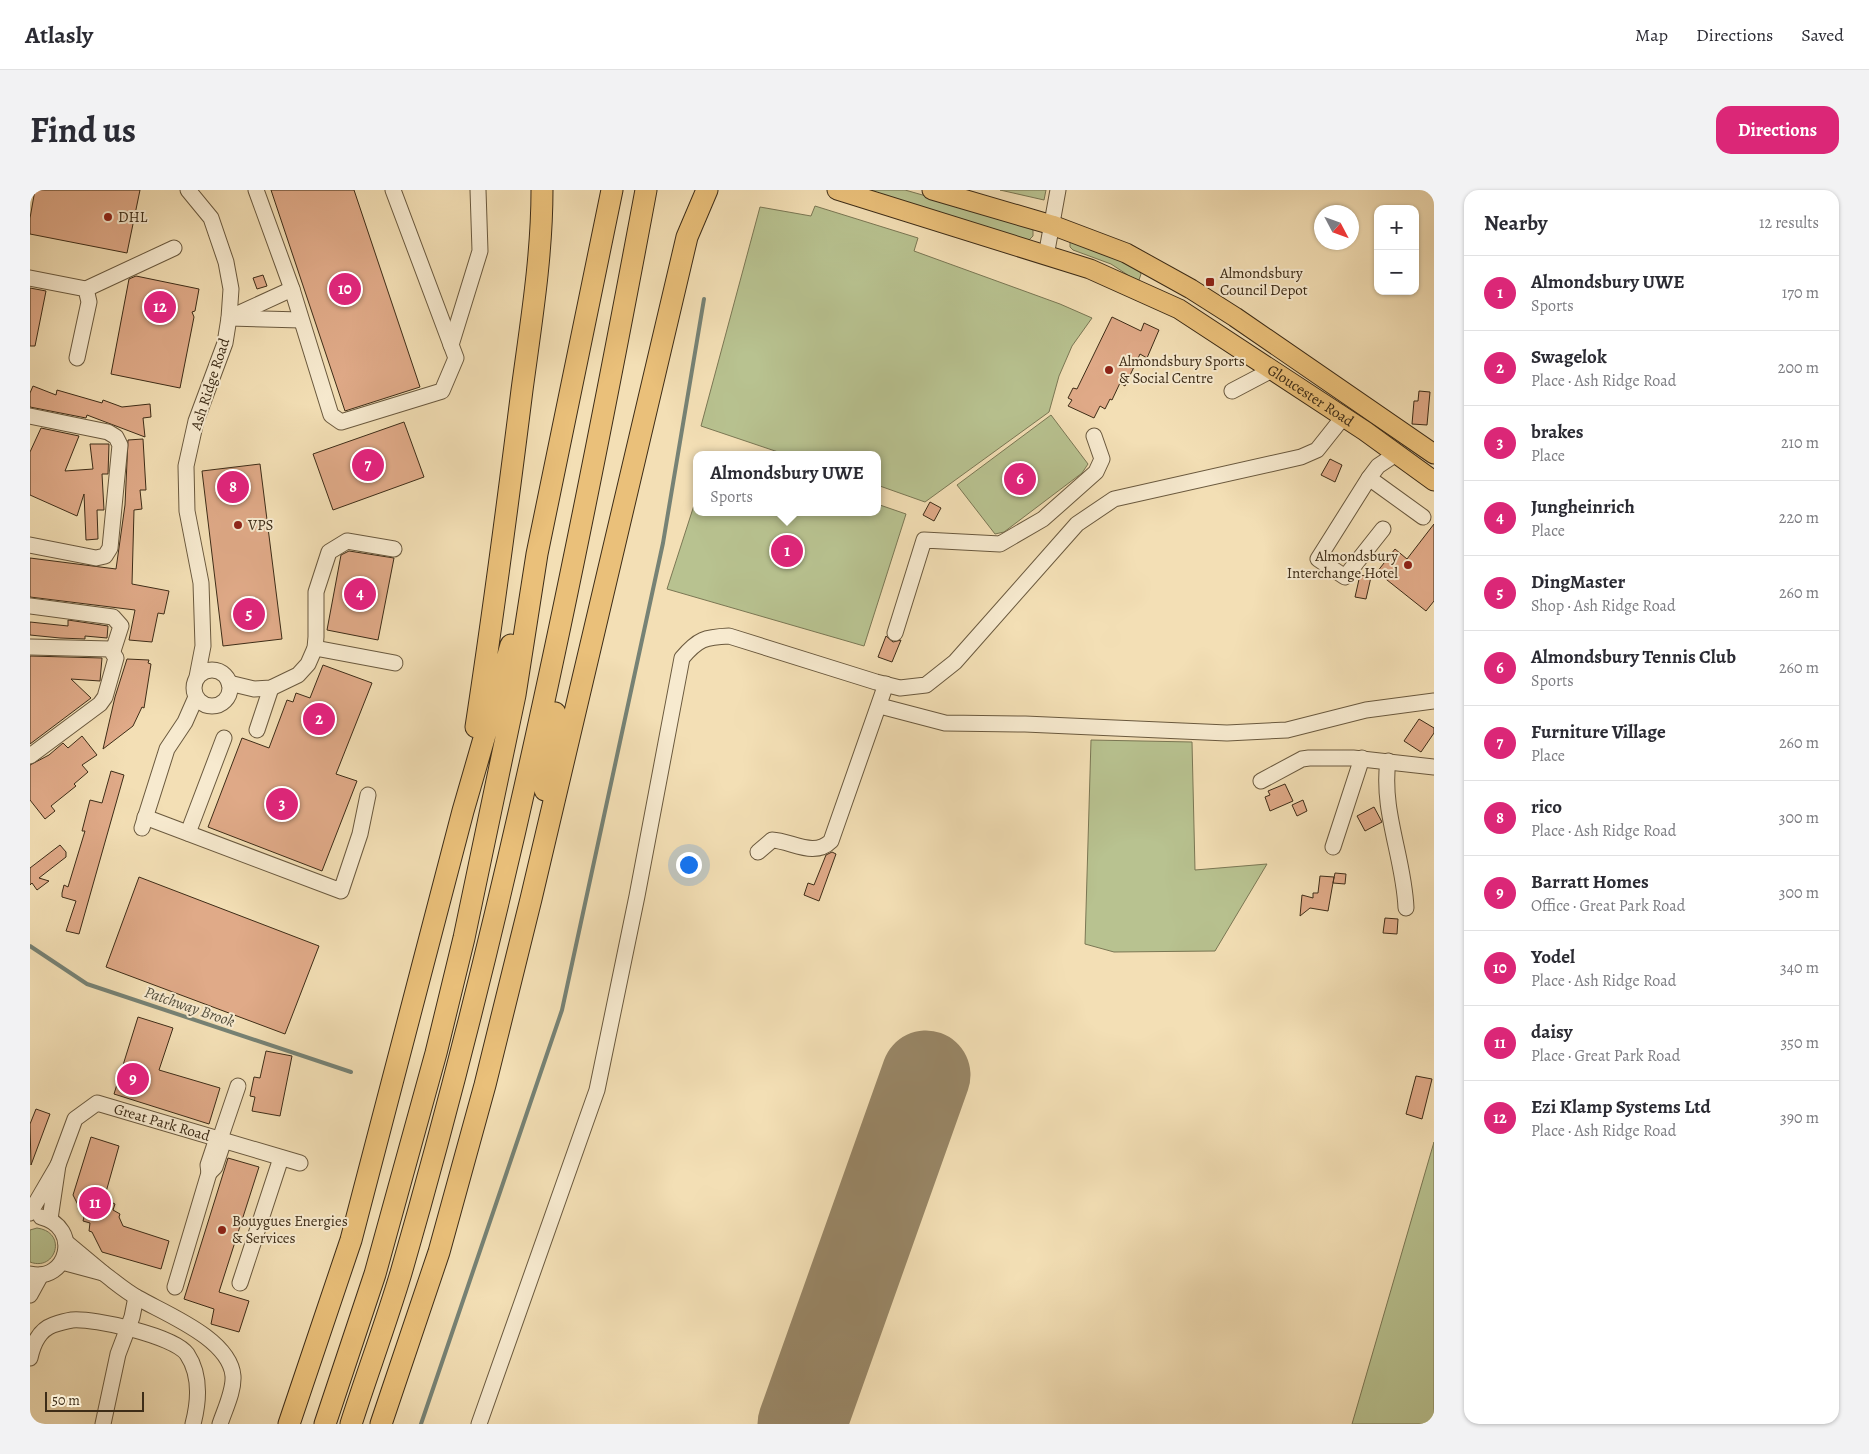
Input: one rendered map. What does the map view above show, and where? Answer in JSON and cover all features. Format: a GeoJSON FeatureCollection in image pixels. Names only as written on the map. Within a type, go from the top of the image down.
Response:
{"type":"FeatureCollection","features":[{"type":"Feature","properties":{"kind":"highway"},"geometry":{"type":"LineString","coordinates":[[463,812],[505,532],[542,222],[542,190]]}},
{"type":"Feature","properties":{"kind":"highway"},"geometry":{"type":"LineString","coordinates":[[325,1424],[376,1274],[452,986],[515,695],[537,554],[612,190]]}},
{"type":"Feature","properties":{"kind":"highway"},"geometry":{"type":"LineString","coordinates":[[351,1424],[400,1275],[459,1057],[527,783],[574,559],[646,190]]}},
{"type":"Feature","properties":{"kind":"highway"},"geometry":{"type":"LineString","coordinates":[[381,1424],[439,1252],[485,1085],[687,237],[708,190]]}},
{"type":"Feature","properties":{"kind":"highway"},"geometry":{"type":"LineString","coordinates":[[289,1424],[351,1240],[463,812],[537,554]]}},
{"type":"Feature","properties":{"kind":"highway"},"geometry":{"type":"LineString","coordinates":[[531,898],[574,559]]}},
{"type":"Feature","properties":{"kind":"main road","name":"Gloucester Road"},"geometry":{"type":"LineString","coordinates":[[837,190],[1090,269],[1178,309],[1344,416],[1434,481]]}},
{"type":"Feature","properties":{"kind":"main road","name":"Gloucester Road"},"geometry":{"type":"LineString","coordinates":[[932,190],[1052,225],[1126,253],[1191,289],[1434,454]]}},
{"type":"Feature","properties":{"kind":"street","name":"Ash Ridge Road"},"geometry":{"type":"LineString","coordinates":[[188,190],[210,218],[226,262],[231,289],[225,343],[196,421],[186,466],[187,511],[201,583],[204,673]]}},
{"type":"Feature","properties":{"kind":"street"},"geometry":{"type":"LineString","coordinates":[[256,190],[292,290],[331,415],[342,422],[442,391],[456,358],[393,190]]}},
{"type":"Feature","properties":{"kind":"street"},"geometry":{"type":"LineString","coordinates":[[451,345],[480,252],[478,190]]}},
{"type":"Feature","properties":{"kind":"street"},"geometry":{"type":"LineString","coordinates":[[1046,256],[1058,190]]}},
{"type":"Feature","properties":{"kind":"street"},"geometry":{"type":"LineString","coordinates":[[30,278],[86,289],[174,248]]}},
{"type":"Feature","properties":{"kind":"street"},"geometry":{"type":"LineString","coordinates":[[77,358],[89,302],[86,289]]}},
{"type":"Feature","properties":{"kind":"street"},"geometry":{"type":"LineString","coordinates":[[229,318],[292,290]]}},
{"type":"Feature","properties":{"kind":"street"},"geometry":{"type":"LineString","coordinates":[[229,318],[301,320]]}},
{"type":"Feature","properties":{"kind":"street"},"geometry":{"type":"LineString","coordinates":[[1232,391],[1272,370]]}},
{"type":"Feature","properties":{"kind":"street"},"geometry":{"type":"LineString","coordinates":[[30,416],[108,432],[116,437],[120,445],[110,548],[105,556],[96,558],[30,545]]}},
{"type":"Feature","properties":{"kind":"street"},"geometry":{"type":"LineString","coordinates":[[479,1424],[597,1090],[637,896],[682,658],[694,643],[710,636],[729,636],[900,688],[926,685],[955,662],[1077,524],[1114,499],[1302,457],[1317,450],[1344,416]]}},
{"type":"Feature","properties":{"kind":"street"},"geometry":{"type":"LineString","coordinates":[[895,633],[924,540],[1000,544],[1043,519],[1096,472],[1102,459],[1094,436]]}},
{"type":"Feature","properties":{"kind":"street"},"geometry":{"type":"LineString","coordinates":[[1383,529],[1345,576],[1318,559],[1390,449]]}},
{"type":"Feature","properties":{"kind":"street"},"geometry":{"type":"LineString","coordinates":[[1374,472],[1423,517]]}},
{"type":"Feature","properties":{"kind":"street"},"geometry":{"type":"LineString","coordinates":[[229,689],[271,688],[298,675],[308,664],[314,648],[316,592],[329,552],[346,541],[394,549]]}},
{"type":"Feature","properties":{"kind":"street"},"geometry":{"type":"LineString","coordinates":[[30,606],[113,616],[121,626],[113,651],[116,658],[105,697],[100,704],[30,756]]}},
{"type":"Feature","properties":{"kind":"street"},"geometry":{"type":"LineString","coordinates":[[30,647],[110,649],[113,651]]}},
{"type":"Feature","properties":{"kind":"street"},"geometry":{"type":"LineString","coordinates":[[314,648],[395,663]]}},
{"type":"Feature","properties":{"kind":"street"},"geometry":{"type":"LineString","coordinates":[[200,701],[193,686],[204,673],[222,673],[229,689]]}},
{"type":"Feature","properties":{"kind":"street"},"geometry":{"type":"LineString","coordinates":[[758,852],[772,840],[810,849],[826,846],[831,841],[880,706],[886,684]]}},
{"type":"Feature","properties":{"kind":"street"},"geometry":{"type":"LineString","coordinates":[[257,730],[271,688]]}},
{"type":"Feature","properties":{"kind":"street"},"geometry":{"type":"LineString","coordinates":[[200,701],[221,704],[229,689]]}},
{"type":"Feature","properties":{"kind":"street"},"geometry":{"type":"LineString","coordinates":[[200,701],[171,740],[144,822],[188,833],[342,891],[360,834],[368,794]]}},
{"type":"Feature","properties":{"kind":"street"},"geometry":{"type":"LineString","coordinates":[[880,706],[945,723],[1025,724],[1227,733],[1287,730],[1366,710],[1434,702]]}},
{"type":"Feature","properties":{"kind":"street"},"geometry":{"type":"LineString","coordinates":[[188,833],[224,738]]}},
{"type":"Feature","properties":{"kind":"street"},"geometry":{"type":"LineString","coordinates":[[1333,847],[1357,758]]}},
{"type":"Feature","properties":{"kind":"street"},"geometry":{"type":"LineString","coordinates":[[1262,781],[1302,759],[1357,758],[1434,767]]}},
{"type":"Feature","properties":{"kind":"street"},"geometry":{"type":"LineString","coordinates":[[1388,761],[1386,794],[1405,886],[1406,908]]}},
{"type":"Feature","properties":{"kind":"street"},"geometry":{"type":"LineString","coordinates":[[175,1288],[209,1173],[208,1165],[220,1139],[238,1086]]}},
{"type":"Feature","properties":{"kind":"street","name":"Great Park Road"},"geometry":{"type":"LineString","coordinates":[[30,1214],[58,1165],[75,1119],[97,1104],[300,1163]]}},
{"type":"Feature","properties":{"kind":"street"},"geometry":{"type":"LineString","coordinates":[[240,1283],[281,1158]]}},
{"type":"Feature","properties":{"kind":"street","name":"Great Park Road"},"geometry":{"type":"LineString","coordinates":[[50,1219],[58,1165]]}},
{"type":"Feature","properties":{"kind":"street"},"geometry":{"type":"LineString","coordinates":[[30,1218],[50,1219],[58,1225],[67,1243],[103,1273],[136,1297],[210,1340],[223,1351],[230,1362],[233,1376],[220,1424]]}},
{"type":"Feature","properties":{"kind":"street"},"geometry":{"type":"LineString","coordinates":[[30,1295],[36,1275],[56,1268],[62,1262],[67,1243]]}},
{"type":"Feature","properties":{"kind":"street"},"geometry":{"type":"LineString","coordinates":[[62,1262],[103,1273]]}},
{"type":"Feature","properties":{"kind":"street"},"geometry":{"type":"LineString","coordinates":[[103,1424],[118,1354],[128,1328],[136,1297]]}},
{"type":"Feature","properties":{"kind":"street"},"geometry":{"type":"LineString","coordinates":[[30,1358],[37,1339],[52,1326],[72,1320],[101,1323],[150,1334],[186,1352],[196,1368],[197,1410],[193,1424]]}},
{"type":"Feature","properties":{"kind":"green space"},"geometry":{"type":"Polygon","coordinates":[[[868,190],[905,190],[1028,225],[1033,230],[1033,236],[1028,241],[868,190]]]}},
{"type":"Feature","properties":{"kind":"green space"},"geometry":{"type":"Polygon","coordinates":[[[1000,190],[1046,190],[1044,200],[1000,190]]]}},
{"type":"Feature","properties":{"kind":"green space"},"geometry":{"type":"Polygon","coordinates":[[[815,206],[918,238],[914,251],[1060,304],[1092,318],[1072,346],[1059,376],[1049,412],[925,502],[881,486],[881,451],[775,451],[701,426],[760,207],[811,216],[815,206]]]}},
{"type":"Feature","properties":{"kind":"green space"},"geometry":{"type":"Polygon","coordinates":[[[1074,240],[1139,269],[1141,274],[1139,280],[1137,281],[1111,264],[1073,250],[1070,247],[1070,242],[1074,240]]]}},
{"type":"Feature","properties":{"kind":"green space"},"geometry":{"type":"Polygon","coordinates":[[[1051,415],[1088,464],[1082,473],[1004,532],[995,534],[957,485],[1051,415]]]}},
{"type":"Feature","properties":{"kind":"green space"},"geometry":{"type":"Polygon","coordinates":[[[881,505],[906,514],[864,646],[667,589],[693,508],[693,516],[881,516],[881,505]]]}},
{"type":"Feature","properties":{"kind":"green space"},"geometry":{"type":"Polygon","coordinates":[[[1091,740],[1192,742],[1195,870],[1267,864],[1215,951],[1114,952],[1085,944],[1091,740]]]}},
{"type":"Feature","properties":{"kind":"green space"},"geometry":{"type":"Polygon","coordinates":[[[1434,1142],[1434,1424],[1352,1424],[1434,1142]]]}},
{"type":"Feature","properties":{"kind":"green space"},"geometry":{"type":"Polygon","coordinates":[[[37,1228],[47,1231],[53,1236],[55,1243],[52,1257],[39,1264],[30,1262],[30,1230],[37,1228]]]}},
{"type":"Feature","properties":{"kind":"building"},"geometry":{"type":"Polygon","coordinates":[[[35,190],[140,190],[127,253],[30,234],[30,218],[35,190]]]}},
{"type":"Feature","properties":{"kind":"building"},"geometry":{"type":"Polygon","coordinates":[[[271,190],[354,190],[420,387],[345,411],[271,190]]]}},
{"type":"Feature","properties":{"kind":"building"},"geometry":{"type":"Polygon","coordinates":[[[263,275],[267,286],[257,289],[253,278],[263,275]]]}},
{"type":"Feature","properties":{"kind":"building"},"geometry":{"type":"Polygon","coordinates":[[[136,276],[199,289],[195,311],[192,312],[194,317],[180,388],[111,374],[129,279],[136,276]]]}},
{"type":"Feature","properties":{"kind":"building"},"geometry":{"type":"Polygon","coordinates":[[[30,288],[46,291],[35,346],[30,346],[30,288]]]}},
{"type":"Feature","properties":{"kind":"building","name":"Almondsbury Sports & Social Centre"},"geometry":{"type":"Polygon","coordinates":[[[1112,317],[1141,331],[1144,323],[1159,330],[1147,358],[1140,354],[1125,386],[1120,383],[1112,400],[1110,399],[1105,409],[1100,406],[1094,418],[1068,406],[1072,400],[1068,398],[1073,388],[1077,389],[1112,317]]]}},
{"type":"Feature","properties":{"kind":"building"},"geometry":{"type":"Polygon","coordinates":[[[33,386],[56,395],[57,390],[102,403],[103,400],[122,407],[150,404],[151,417],[143,418],[145,437],[87,415],[86,418],[30,407],[30,393],[33,386]]]}},
{"type":"Feature","properties":{"kind":"building"},"geometry":{"type":"Polygon","coordinates":[[[1419,391],[1430,392],[1427,425],[1412,424],[1414,401],[1418,401],[1419,391]]]}},
{"type":"Feature","properties":{"kind":"building"},"geometry":{"type":"Polygon","coordinates":[[[404,422],[424,477],[333,510],[313,454],[404,422]]]}},
{"type":"Feature","properties":{"kind":"building"},"geometry":{"type":"Polygon","coordinates":[[[41,428],[79,436],[65,471],[93,469],[90,444],[109,444],[108,474],[102,474],[104,510],[97,510],[98,539],[86,540],[84,494],[77,516],[30,495],[30,452],[41,428]]]}},
{"type":"Feature","properties":{"kind":"building"},"geometry":{"type":"Polygon","coordinates":[[[143,439],[146,490],[140,490],[142,509],[134,510],[132,584],[169,591],[164,614],[158,613],[152,642],[129,640],[135,610],[30,597],[30,558],[116,569],[125,505],[128,440],[143,439]]]}},
{"type":"Feature","properties":{"kind":"building"},"geometry":{"type":"Polygon","coordinates":[[[1330,459],[1342,465],[1335,482],[1321,475],[1330,459]]]}},
{"type":"Feature","properties":{"kind":"building"},"geometry":{"type":"Polygon","coordinates":[[[260,464],[282,639],[223,646],[202,471],[260,464]]]}},
{"type":"Feature","properties":{"kind":"building"},"geometry":{"type":"Polygon","coordinates":[[[930,502],[941,508],[934,521],[923,515],[930,502]]]}},
{"type":"Feature","properties":{"kind":"building","name":"Almondsbury Interchange Hotel"},"geometry":{"type":"Polygon","coordinates":[[[1434,524],[1434,601],[1426,611],[1377,572],[1395,549],[1407,559],[1434,524]]]}},
{"type":"Feature","properties":{"kind":"building"},"geometry":{"type":"Polygon","coordinates":[[[349,551],[394,558],[378,640],[327,630],[341,555],[349,551]]]}},
{"type":"Feature","properties":{"kind":"building"},"geometry":{"type":"Polygon","coordinates":[[[1360,575],[1371,577],[1366,599],[1355,597],[1360,575]]]}},
{"type":"Feature","properties":{"kind":"building"},"geometry":{"type":"Polygon","coordinates":[[[68,620],[108,626],[107,638],[85,636],[85,639],[30,635],[30,622],[68,626],[68,620]]]}},
{"type":"Feature","properties":{"kind":"building"},"geometry":{"type":"Polygon","coordinates":[[[886,636],[893,642],[901,640],[892,662],[878,657],[886,636]]]}},
{"type":"Feature","properties":{"kind":"building"},"geometry":{"type":"Polygon","coordinates":[[[30,656],[102,658],[100,681],[71,679],[91,698],[30,744],[30,656]]]}},
{"type":"Feature","properties":{"kind":"building"},"geometry":{"type":"Polygon","coordinates":[[[127,659],[149,660],[148,663],[151,664],[144,708],[142,707],[133,726],[103,749],[115,697],[127,659]]]}},
{"type":"Feature","properties":{"kind":"building"},"geometry":{"type":"Polygon","coordinates":[[[323,665],[372,683],[336,774],[357,781],[322,871],[208,827],[242,738],[269,748],[287,700],[293,702],[296,693],[310,698],[323,665]]]}},
{"type":"Feature","properties":{"kind":"building"},"geometry":{"type":"Polygon","coordinates":[[[1419,719],[1434,728],[1434,733],[1421,752],[1404,741],[1419,719]]]}},
{"type":"Feature","properties":{"kind":"building"},"geometry":{"type":"Polygon","coordinates":[[[82,736],[97,755],[82,765],[88,772],[74,784],[76,786],[51,806],[55,811],[45,819],[30,800],[30,765],[49,755],[63,743],[68,748],[82,736]]]}},
{"type":"Feature","properties":{"kind":"building"},"geometry":{"type":"Polygon","coordinates":[[[111,771],[124,775],[79,934],[66,931],[76,901],[62,897],[64,885],[68,887],[85,831],[82,831],[90,800],[102,803],[111,771]]]}},
{"type":"Feature","properties":{"kind":"building"},"geometry":{"type":"Polygon","coordinates":[[[1285,784],[1293,801],[1270,811],[1265,797],[1270,795],[1268,791],[1285,784]]]}},
{"type":"Feature","properties":{"kind":"building"},"geometry":{"type":"Polygon","coordinates":[[[1303,800],[1307,811],[1297,816],[1292,805],[1303,800]]]}},
{"type":"Feature","properties":{"kind":"building"},"geometry":{"type":"Polygon","coordinates":[[[1374,807],[1382,822],[1365,831],[1357,816],[1374,807]]]}},
{"type":"Feature","properties":{"kind":"building"},"geometry":{"type":"Polygon","coordinates":[[[60,845],[66,852],[66,857],[39,878],[49,881],[37,890],[32,883],[30,885],[30,868],[60,845]]]}},
{"type":"Feature","properties":{"kind":"building"},"geometry":{"type":"Polygon","coordinates":[[[832,852],[836,854],[819,901],[804,895],[808,883],[814,885],[826,855],[832,852]]]}},
{"type":"Feature","properties":{"kind":"building"},"geometry":{"type":"Polygon","coordinates":[[[1335,873],[1346,874],[1345,884],[1333,883],[1335,873]]]}},
{"type":"Feature","properties":{"kind":"building"},"geometry":{"type":"Polygon","coordinates":[[[1320,876],[1334,877],[1328,911],[1310,908],[1300,916],[1302,895],[1313,898],[1313,893],[1318,893],[1320,876]]]}},
{"type":"Feature","properties":{"kind":"building"},"geometry":{"type":"Polygon","coordinates":[[[139,877],[319,946],[285,1034],[106,967],[139,877]]]}},
{"type":"Feature","properties":{"kind":"building"},"geometry":{"type":"Polygon","coordinates":[[[1385,918],[1398,919],[1397,934],[1383,933],[1385,918]]]}},
{"type":"Feature","properties":{"kind":"building"},"geometry":{"type":"Polygon","coordinates":[[[138,1017],[173,1028],[159,1070],[220,1088],[209,1124],[114,1094],[138,1017]]]}},
{"type":"Feature","properties":{"kind":"building"},"geometry":{"type":"Polygon","coordinates":[[[266,1051],[292,1056],[280,1116],[252,1111],[255,1097],[250,1096],[254,1077],[260,1078],[266,1051]]]}},
{"type":"Feature","properties":{"kind":"building"},"geometry":{"type":"Polygon","coordinates":[[[1416,1076],[1432,1079],[1422,1119],[1406,1114],[1416,1076]]]}},
{"type":"Feature","properties":{"kind":"building"},"geometry":{"type":"Polygon","coordinates":[[[36,1109],[50,1114],[31,1165],[30,1124],[36,1109]]]}},
{"type":"Feature","properties":{"kind":"building"},"geometry":{"type":"Polygon","coordinates":[[[91,1137],[119,1146],[106,1192],[111,1202],[115,1204],[113,1210],[120,1214],[119,1217],[123,1226],[169,1241],[161,1269],[102,1252],[92,1232],[89,1231],[90,1223],[83,1221],[84,1217],[73,1195],[91,1137]]]}},
{"type":"Feature","properties":{"kind":"building","name":"Bouygues Energies & Services"},"geometry":{"type":"Polygon","coordinates":[[[228,1158],[259,1167],[219,1292],[249,1301],[239,1332],[211,1324],[214,1309],[184,1299],[228,1158]]]}},
{"type":"Feature","properties":{"kind":"waterway"},"geometry":{"type":"LineString","coordinates":[[421,1424],[562,1010],[663,543],[704,299]]}},
{"type":"Feature","properties":{"kind":"waterway","name":"Patchway Brook"},"geometry":{"type":"LineString","coordinates":[[30,946],[87,984],[351,1072]]}},
{"type":"Feature","properties":{"kind":"runway"},"geometry":{"type":"LineString","coordinates":[[802,1424],[926,1075]]}},
{"type":"Feature","properties":{"kind":"place","name":"DHL"},"geometry":{"type":"Point","coordinates":[108,217]}},
{"type":"Feature","properties":{"kind":"place","name":"Almondsbury Council Depot"},"geometry":{"type":"Point","coordinates":[1210,282]}},
{"type":"Feature","properties":{"kind":"place","name":"Yodel"},"geometry":{"type":"Point","coordinates":[345,289]}},
{"type":"Feature","properties":{"kind":"place","name":"Ezi Klamp Systems Ltd"},"geometry":{"type":"Point","coordinates":[160,307]}},
{"type":"Feature","properties":{"kind":"place","name":"Almondsbury Sports & Social Centre"},"geometry":{"type":"Point","coordinates":[1109,370]}},
{"type":"Feature","properties":{"kind":"place","name":"Furniture Village"},"geometry":{"type":"Point","coordinates":[368,465]}},
{"type":"Feature","properties":{"kind":"place","name":"Almondsbury Tennis Club"},"geometry":{"type":"Point","coordinates":[1020,479]}},
{"type":"Feature","properties":{"kind":"place","name":"rico"},"geometry":{"type":"Point","coordinates":[233,487]}},
{"type":"Feature","properties":{"kind":"place","name":"VPS"},"geometry":{"type":"Point","coordinates":[238,525]}},
{"type":"Feature","properties":{"kind":"place","name":"Almondsbury UWE"},"geometry":{"type":"Point","coordinates":[787,551]}},
{"type":"Feature","properties":{"kind":"place","name":"Almondsbury Interchange Hotel"},"geometry":{"type":"Point","coordinates":[1408,565]}},
{"type":"Feature","properties":{"kind":"place","name":"Jungheinrich"},"geometry":{"type":"Point","coordinates":[360,594]}},
{"type":"Feature","properties":{"kind":"place","name":"DingMaster"},"geometry":{"type":"Point","coordinates":[249,614]}},
{"type":"Feature","properties":{"kind":"place","name":"Swagelok"},"geometry":{"type":"Point","coordinates":[319,719]}},
{"type":"Feature","properties":{"kind":"place","name":"brakes"},"geometry":{"type":"Point","coordinates":[282,804]}},
{"type":"Feature","properties":{"kind":"place","name":"Barratt Homes"},"geometry":{"type":"Point","coordinates":[133,1079]}},
{"type":"Feature","properties":{"kind":"place","name":"daisy"},"geometry":{"type":"Point","coordinates":[95,1203]}},
{"type":"Feature","properties":{"kind":"place","name":"Bouygues Energies & Services"},"geometry":{"type":"Point","coordinates":[222,1230]}}]}
